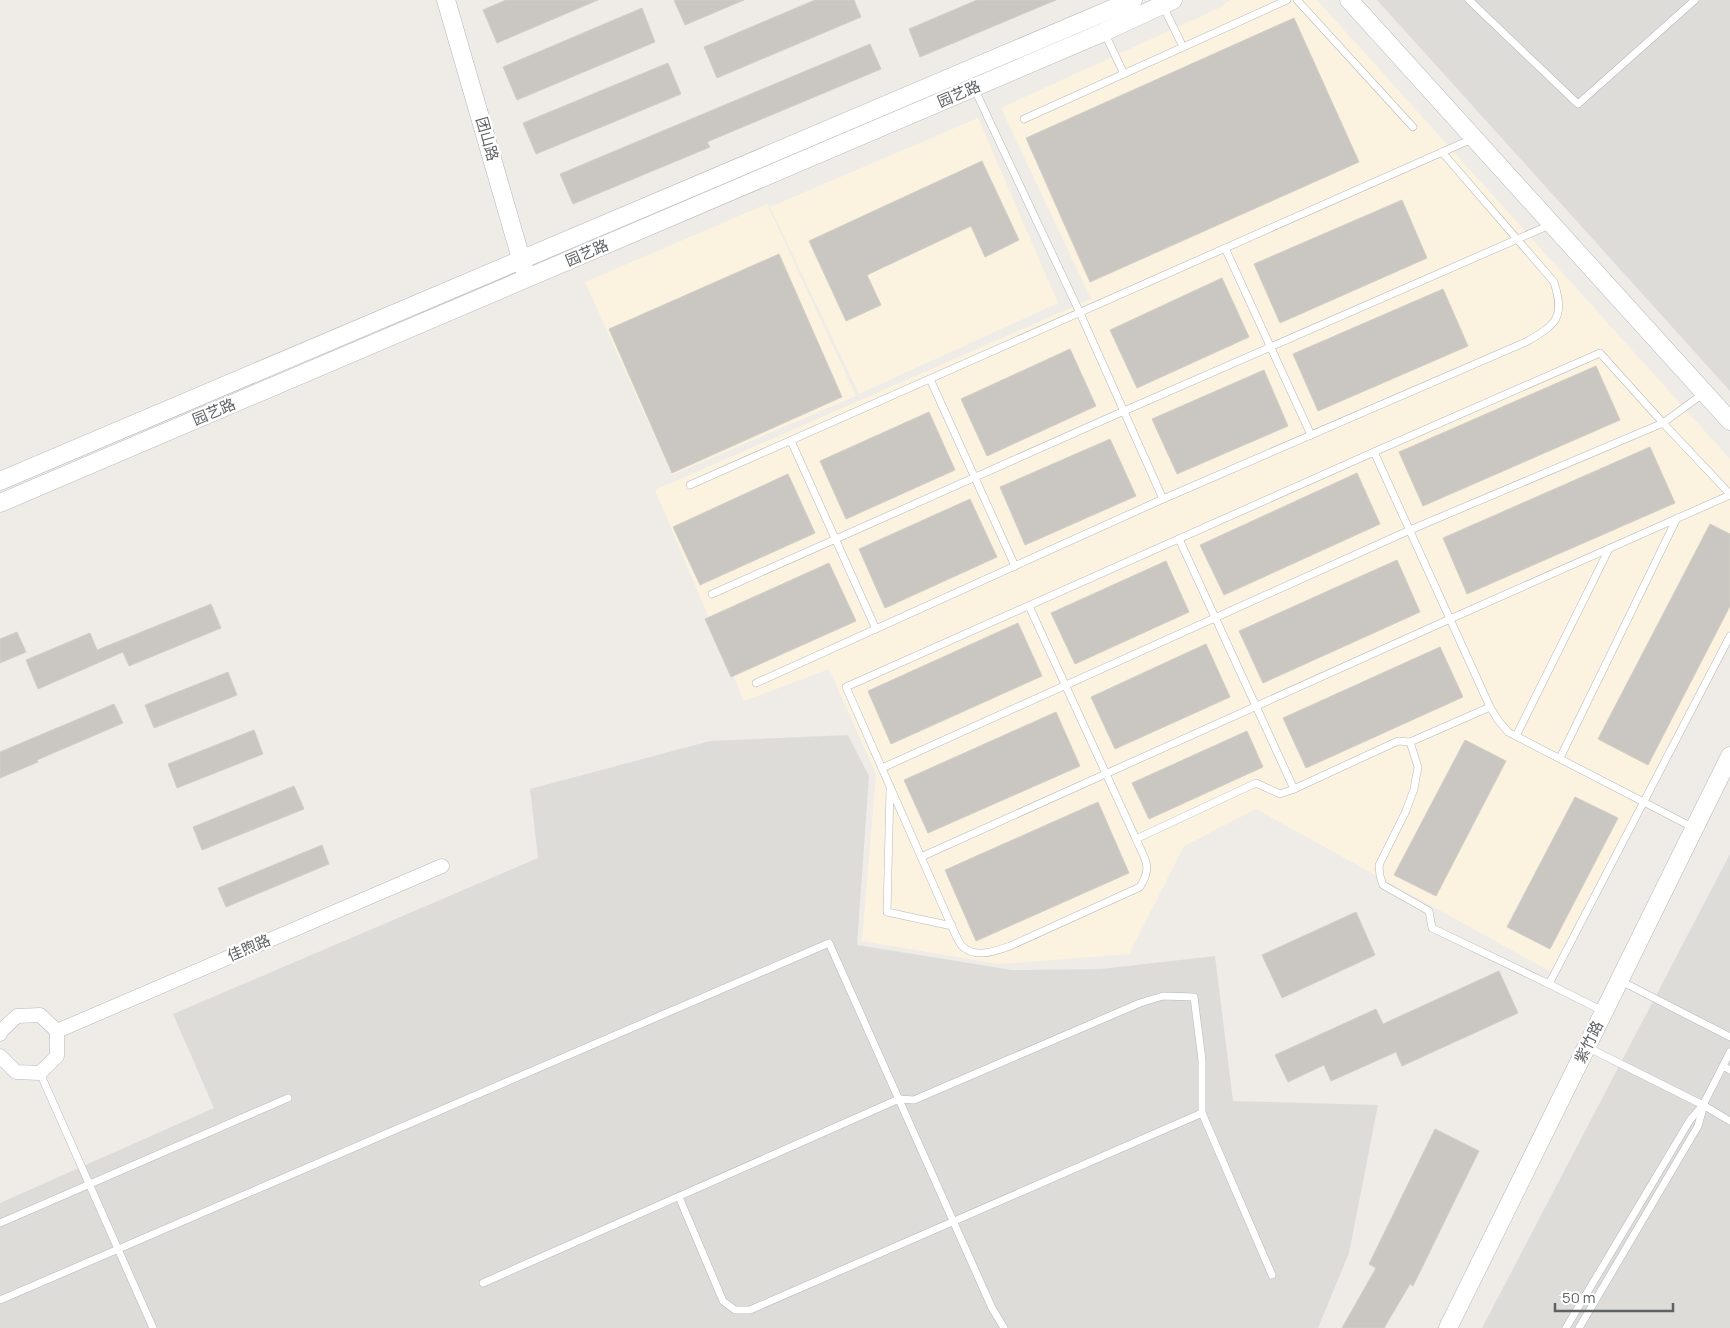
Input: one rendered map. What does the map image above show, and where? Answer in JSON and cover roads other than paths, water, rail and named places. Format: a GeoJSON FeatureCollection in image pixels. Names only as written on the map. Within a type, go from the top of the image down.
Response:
{"type":"FeatureCollection","features":[{"type":"Feature","properties":{"kind":"street","name":"团山路"},"geometry":{"type":"LineString","coordinates":[[446,0],[522,258],[526,279]]}},
{"type":"Feature","properties":{"kind":"street","name":"园艺路"},"geometry":{"type":"LineString","coordinates":[[0,481],[1133,0]]}},
{"type":"Feature","properties":{"kind":"street"},"geometry":{"type":"LineString","coordinates":[[1349,0],[1730,421]]}},
{"type":"Feature","properties":{"kind":"street","name":"园艺路"},"geometry":{"type":"LineString","coordinates":[[0,503],[974,88],[1168,3]]}},
{"type":"Feature","properties":{"kind":"street","name":"紫竹路"},"geometry":{"type":"LineString","coordinates":[[1448,1328],[1730,756]]}},
{"type":"Feature","properties":{"kind":"street","name":"佳煦路"},"geometry":{"type":"LineString","coordinates":[[56,1031],[442,866]]}},
{"type":"Feature","properties":{"kind":"street"},"geometry":{"type":"LineString","coordinates":[[0,1034],[17,1016],[40,1016],[56,1031],[57,1056],[40,1073],[16,1072],[0,1056]]}},
{"type":"Feature","properties":{"kind":"lane"},"geometry":{"type":"LineString","coordinates":[[1024,119],[1287,0]]}},
{"type":"Feature","properties":{"kind":"lane"},"geometry":{"type":"LineString","coordinates":[[1297,0],[1413,127]]}},
{"type":"Feature","properties":{"kind":"lane"},"geometry":{"type":"LineString","coordinates":[[1469,0],[1578,104],[1695,0]]}},
{"type":"Feature","properties":{"kind":"lane"},"geometry":{"type":"LineString","coordinates":[[1168,3],[1182,47]]}},
{"type":"Feature","properties":{"kind":"lane"},"geometry":{"type":"LineString","coordinates":[[1104,32],[1124,74]]}},
{"type":"Feature","properties":{"kind":"lane"},"geometry":{"type":"LineString","coordinates":[[974,88],[1080,313],[1163,499]]}},
{"type":"Feature","properties":{"kind":"lane"},"geometry":{"type":"LineString","coordinates":[[690,485],[1474,138]]}},
{"type":"Feature","properties":{"kind":"lane"},"geometry":{"type":"LineString","coordinates":[[756,683],[1163,499],[1526,342],[1546,330],[1558,317],[1559,299],[1554,282],[1442,152]]}},
{"type":"Feature","properties":{"kind":"lane"},"geometry":{"type":"LineString","coordinates":[[712,594],[1552,224]]}},
{"type":"Feature","properties":{"kind":"lane"},"geometry":{"type":"LineString","coordinates":[[1225,248],[1311,435]]}},
{"type":"Feature","properties":{"kind":"lane"},"geometry":{"type":"LineString","coordinates":[[921,857],[1105,774],[1256,706],[1450,619],[1609,549],[1730,494],[1600,353],[846,687],[921,857],[952,926],[963,947],[978,953],[992,952],[1010,946],[1140,887],[1147,876],[1147,864],[1105,774],[1029,606]]}},
{"type":"Feature","properties":{"kind":"lane"},"geometry":{"type":"LineString","coordinates":[[930,379],[1015,566]]}},
{"type":"Feature","properties":{"kind":"lane"},"geometry":{"type":"LineString","coordinates":[[882,768],[1410,530],[1663,423],[1705,392]]}},
{"type":"Feature","properties":{"kind":"lane"},"geometry":{"type":"LineString","coordinates":[[791,441],[876,629]]}},
{"type":"Feature","properties":{"kind":"lane"},"geometry":{"type":"LineString","coordinates":[[1374,452],[1490,707],[1508,732],[1694,828]]}},
{"type":"Feature","properties":{"kind":"lane"},"geometry":{"type":"LineString","coordinates":[[1560,758],[1677,518]]}},
{"type":"Feature","properties":{"kind":"lane"},"geometry":{"type":"LineString","coordinates":[[1179,539],[1294,789]]}},
{"type":"Feature","properties":{"kind":"lane"},"geometry":{"type":"LineString","coordinates":[[1516,736],[1609,549]]}},
{"type":"Feature","properties":{"kind":"lane"},"geometry":{"type":"LineString","coordinates":[[1549,984],[1730,636]]}},
{"type":"Feature","properties":{"kind":"lane"},"geometry":{"type":"LineString","coordinates":[[1136,839],[1256,783],[1280,794],[1398,741],[1410,742],[1490,707]]}},
{"type":"Feature","properties":{"kind":"lane"},"geometry":{"type":"LineString","coordinates":[[1410,742],[1418,766],[1414,789],[1406,811],[1380,865],[1380,876],[1383,885],[1429,911],[1432,928],[1604,1012]]}},
{"type":"Feature","properties":{"kind":"lane"},"geometry":{"type":"LineString","coordinates":[[890,786],[886,912],[952,926]]}},
{"type":"Feature","properties":{"kind":"lane"},"geometry":{"type":"LineString","coordinates":[[0,1300],[828,943],[992,1308],[1004,1328]]}},
{"type":"Feature","properties":{"kind":"lane"},"geometry":{"type":"LineString","coordinates":[[1619,980],[1730,1037]]}},
{"type":"Feature","properties":{"kind":"lane"},"geometry":{"type":"LineString","coordinates":[[483,1283],[899,1099],[914,1100],[1140,1003],[1163,996],[1194,997],[1202,1060],[1202,1113],[1272,1275]]}},
{"type":"Feature","properties":{"kind":"lane"},"geometry":{"type":"LineString","coordinates":[[1586,1047],[1703,1105],[1730,1121]]}},
{"type":"Feature","properties":{"kind":"lane"},"geometry":{"type":"LineString","coordinates":[[1566,1328],[1690,1120],[1703,1105],[1726,1068],[1730,1052]]}},
{"type":"Feature","properties":{"kind":"lane"},"geometry":{"type":"LineString","coordinates":[[40,1073],[153,1328]]}},
{"type":"Feature","properties":{"kind":"lane"},"geometry":{"type":"LineString","coordinates":[[0,1223],[288,1098]]}},
{"type":"Feature","properties":{"kind":"lane"},"geometry":{"type":"LineString","coordinates":[[1579,1328],[1698,1126],[1703,1105]]}},
{"type":"Feature","properties":{"kind":"lane"},"geometry":{"type":"LineString","coordinates":[[679,1197],[723,1301],[735,1310],[750,1310],[1202,1113]]}}]}
